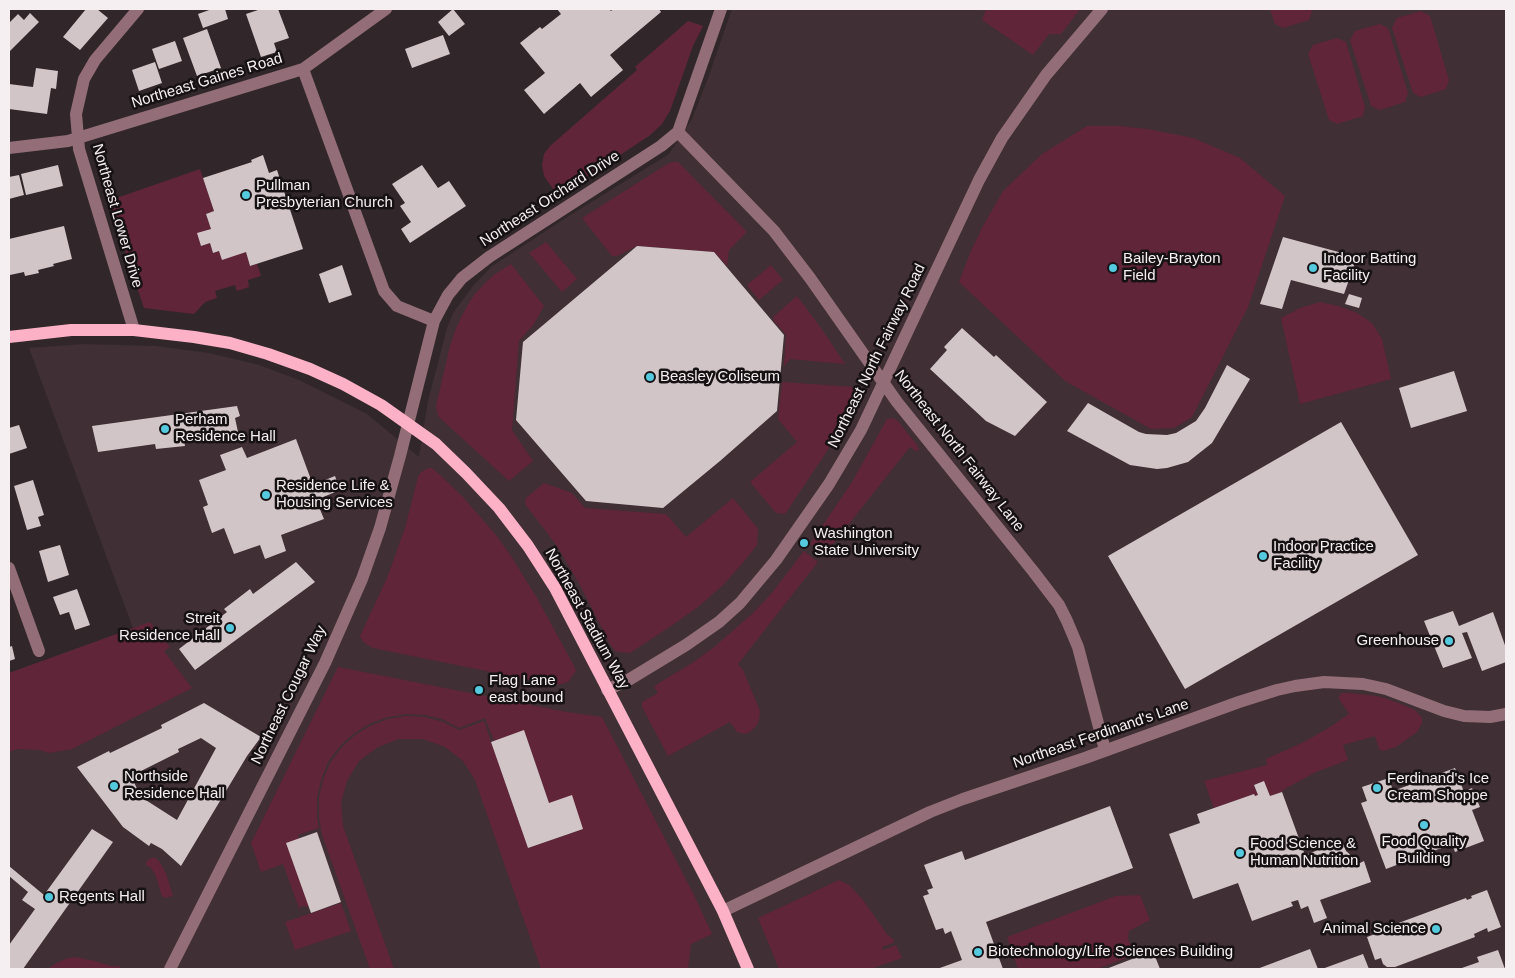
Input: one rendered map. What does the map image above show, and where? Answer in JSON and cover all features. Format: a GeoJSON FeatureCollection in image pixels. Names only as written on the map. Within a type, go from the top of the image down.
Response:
{"type":"FeatureCollection","features":[{"type":"Feature","properties":{"kind":"main road","name":"Northeast Stadium Way"},"geometry":{"type":"LineString","coordinates":[[9,337],[71,330],[134,330],[230,343],[310,369],[343,384],[381,405],[436,444],[482,489],[513,526],[555,588],[723,911],[748,969]]}},
{"type":"Feature","properties":{"kind":"street","name":"Northeast Lower Drive"},"geometry":{"type":"LineString","coordinates":[[134,330],[79,149],[76,114],[80,90],[95,60],[138,9]]}},
{"type":"Feature","properties":{"kind":"street"},"geometry":{"type":"LineString","coordinates":[[303,69],[386,9]]}},
{"type":"Feature","properties":{"kind":"street"},"geometry":{"type":"LineString","coordinates":[[678,132],[721,9]]}},
{"type":"Feature","properties":{"kind":"street","name":"Northeast North Fairway Road"},"geometry":{"type":"LineString","coordinates":[[608,690],[686,645],[719,622],[740,603],[776,560],[829,484],[861,430],[979,180],[1002,138],[1046,75],[1102,9]]}},
{"type":"Feature","properties":{"kind":"street","name":"Northeast Gaines Road"},"geometry":{"type":"LineString","coordinates":[[9,148],[68,141],[303,69],[384,292],[397,306],[434,321]]}},
{"type":"Feature","properties":{"kind":"street","name":"Northeast Orchard Drive"},"geometry":{"type":"LineString","coordinates":[[409,424],[413,400],[434,321],[448,295],[456,285],[489,257],[661,146],[678,132]]}},
{"type":"Feature","properties":{"kind":"street","name":"Northeast North Fairway Lane"},"geometry":{"type":"LineString","coordinates":[[678,132],[774,231],[897,402],[1059,605],[1068,620],[1078,647],[1105,750]]}},
{"type":"Feature","properties":{"kind":"street","name":"Northeast Cougar Way"},"geometry":{"type":"LineString","coordinates":[[170,969],[336,640],[362,579],[380,528],[409,424]]}},
{"type":"Feature","properties":{"kind":"street"},"geometry":{"type":"LineString","coordinates":[[9,568],[39,651]]}},
{"type":"Feature","properties":{"kind":"street","name":"Northeast Ferdinand's Lane"},"geometry":{"type":"LineString","coordinates":[[723,911],[930,812],[1277,690],[1311,683],[1344,682],[1386,689],[1444,711],[1464,716],[1490,717],[1506,714]]}},
{"type":"Feature","properties":{"kind":"shaded area","name":"Washington State University"},"geometry":{"type":"Polygon","coordinates":[[[732,9],[1506,9],[1506,969],[9,969],[9,673],[133,628],[29,348],[83,344],[156,346],[209,353],[259,365],[299,380],[367,414],[419,457],[428,401],[447,328],[453,313],[473,286],[492,266],[669,154],[692,119],[732,9]]]}},
{"type":"Feature","properties":{"kind":"shaded area"},"geometry":{"type":"Polygon","coordinates":[[[986,9],[1080,9],[1061,34],[1049,34],[1033,55],[982,20],[986,9]]]}},
{"type":"Feature","properties":{"kind":"shaded area"},"geometry":{"type":"Polygon","coordinates":[[[1270,9],[1311,9],[1312,11],[1309,20],[1283,28],[1275,24],[1270,9]]]}},
{"type":"Feature","properties":{"kind":"shaded area"},"geometry":{"type":"Polygon","coordinates":[[[1421,11],[1430,16],[1449,80],[1446,89],[1421,97],[1413,93],[1392,28],[1397,18],[1421,11]]]}},
{"type":"Feature","properties":{"kind":"shaded area"},"geometry":{"type":"Polygon","coordinates":[[[688,21],[703,26],[693,46],[670,111],[662,124],[649,136],[558,196],[544,176],[542,165],[544,154],[550,146],[637,70],[635,67],[688,21]]]}},
{"type":"Feature","properties":{"kind":"shaded area"},"geometry":{"type":"Polygon","coordinates":[[[1380,24],[1388,28],[1408,93],[1405,102],[1380,110],[1371,106],[1350,40],[1355,31],[1380,24]]]}},
{"type":"Feature","properties":{"kind":"shaded area"},"geometry":{"type":"Polygon","coordinates":[[[1337,38],[1346,42],[1365,107],[1363,116],[1337,124],[1329,120],[1308,54],[1313,45],[1337,38]]]}},
{"type":"Feature","properties":{"kind":"shaded area","name":"Bailey-Brayton Field"},"geometry":{"type":"Polygon","coordinates":[[[1087,126],[1119,126],[1148,129],[1193,138],[1240,158],[1285,196],[1248,307],[1192,417],[1174,428],[1151,429],[1065,381],[959,282],[983,226],[1003,191],[1042,154],[1087,126]]]}},
{"type":"Feature","properties":{"kind":"shaded area"},"geometry":{"type":"Polygon","coordinates":[[[673,162],[678,162],[747,232],[729,250],[727,266],[714,252],[637,246],[617,256],[612,256],[582,218],[673,162]]]}},
{"type":"Feature","properties":{"kind":"shaded area"},"geometry":{"type":"Polygon","coordinates":[[[200,169],[214,211],[206,214],[211,229],[198,234],[201,246],[210,243],[213,253],[219,251],[246,252],[250,266],[257,264],[261,276],[248,280],[249,287],[237,291],[235,285],[215,291],[217,298],[205,302],[194,314],[144,308],[108,201],[200,169]]]}},
{"type":"Feature","properties":{"kind":"shaded area"},"geometry":{"type":"Polygon","coordinates":[[[546,242],[577,279],[562,292],[529,253],[546,242]]]}},
{"type":"Feature","properties":{"kind":"shaded area"},"geometry":{"type":"Polygon","coordinates":[[[511,264],[544,306],[534,324],[519,341],[512,430],[533,461],[509,481],[438,416],[436,406],[450,346],[456,328],[467,306],[486,282],[511,264]]]}},
{"type":"Feature","properties":{"kind":"shaded area"},"geometry":{"type":"Polygon","coordinates":[[[771,265],[783,280],[759,300],[747,285],[771,265]]]}},
{"type":"Feature","properties":{"kind":"shaded area"},"geometry":{"type":"Polygon","coordinates":[[[797,296],[845,364],[790,359],[784,366],[786,335],[774,321],[773,317],[797,296]]]}},
{"type":"Feature","properties":{"kind":"shaded area"},"geometry":{"type":"Polygon","coordinates":[[[1320,302],[1355,312],[1372,323],[1382,339],[1391,379],[1300,404],[1281,318],[1300,308],[1320,302]]]}},
{"type":"Feature","properties":{"kind":"shaded area"},"geometry":{"type":"Polygon","coordinates":[[[782,382],[854,387],[856,399],[835,439],[785,514],[776,513],[750,482],[797,442],[778,419],[782,382]]]}},
{"type":"Feature","properties":{"kind":"shaded area"},"geometry":{"type":"Polygon","coordinates":[[[887,419],[897,420],[919,450],[916,451],[910,447],[825,554],[810,544],[852,482],[887,419]]]}},
{"type":"Feature","properties":{"kind":"shaded area"},"geometry":{"type":"Polygon","coordinates":[[[428,468],[432,468],[462,496],[496,535],[511,556],[537,598],[574,666],[576,671],[568,682],[557,685],[550,684],[373,648],[363,642],[360,636],[387,578],[405,528],[418,477],[420,473],[428,468]]]}},
{"type":"Feature","properties":{"kind":"shaded area"},"geometry":{"type":"Polygon","coordinates":[[[544,483],[572,493],[585,508],[666,514],[686,537],[733,498],[758,529],[757,545],[723,585],[698,607],[630,653],[615,651],[557,546],[525,504],[526,498],[544,483]]]}},
{"type":"Feature","properties":{"kind":"shaded area"},"geometry":{"type":"Polygon","coordinates":[[[804,551],[818,562],[738,664],[743,670],[760,711],[757,725],[745,734],[737,732],[730,722],[668,756],[642,707],[642,702],[658,693],[654,687],[659,683],[713,648],[752,614],[771,594],[804,551]]]}},
{"type":"Feature","properties":{"kind":"shaded area"},"geometry":{"type":"Polygon","coordinates":[[[150,622],[170,647],[164,651],[192,688],[72,749],[49,753],[39,750],[17,749],[9,752],[9,673],[150,622]]]}},
{"type":"Feature","properties":{"kind":"shaded area"},"geometry":{"type":"Polygon","coordinates":[[[338,667],[567,712],[602,717],[694,895],[712,934],[691,944],[688,969],[541,969],[475,780],[463,761],[445,747],[423,739],[399,739],[378,747],[359,761],[347,781],[341,803],[343,826],[394,969],[370,969],[322,835],[319,817],[319,798],[323,780],[330,763],[341,748],[355,735],[370,726],[388,719],[406,716],[425,717],[443,722],[459,730],[484,721],[528,848],[583,829],[549,803],[524,731],[494,741],[485,718],[459,728],[442,719],[425,715],[406,714],[388,717],[369,724],[353,734],[339,747],[328,762],[321,780],[317,798],[319,828],[298,835],[299,839],[287,843],[309,907],[300,906],[300,911],[283,864],[261,872],[251,843],[338,667]]]}},
{"type":"Feature","properties":{"kind":"shaded area"},"geometry":{"type":"Polygon","coordinates":[[[1342,693],[1377,696],[1396,702],[1415,710],[1422,718],[1422,723],[1417,732],[1396,747],[1383,751],[1379,749],[1375,736],[1343,745],[1348,760],[1316,772],[1282,792],[1270,796],[1264,781],[1254,785],[1258,795],[1255,796],[1254,794],[1214,808],[1204,781],[1267,765],[1266,759],[1304,742],[1330,727],[1349,714],[1339,699],[1342,693]]]}},
{"type":"Feature","properties":{"kind":"shaded area"},"geometry":{"type":"Polygon","coordinates":[[[154,857],[159,861],[166,873],[173,896],[165,898],[162,896],[155,874],[146,865],[148,860],[154,857]]]}},
{"type":"Feature","properties":{"kind":"shaded area"},"geometry":{"type":"Polygon","coordinates":[[[839,880],[849,885],[863,900],[887,934],[894,940],[893,943],[882,947],[883,950],[896,945],[902,958],[871,969],[779,969],[758,918],[839,880]]]}},
{"type":"Feature","properties":{"kind":"shaded area"},"geometry":{"type":"Polygon","coordinates":[[[1140,895],[1150,920],[1129,931],[1128,938],[1134,955],[1097,969],[1018,969],[1007,937],[1116,896],[1140,895]]]}},
{"type":"Feature","properties":{"kind":"shaded area"},"geometry":{"type":"Polygon","coordinates":[[[341,903],[351,931],[295,950],[285,922],[341,903]]]}},
{"type":"Feature","properties":{"kind":"shaded area"},"geometry":{"type":"Polygon","coordinates":[[[75,957],[111,966],[119,966],[121,969],[48,969],[65,959],[75,957]]]}},
{"type":"Feature","properties":{"kind":"building"},"geometry":{"type":"Polygon","coordinates":[[[86,9],[97,9],[108,18],[80,50],[63,37],[86,9]]]}},
{"type":"Feature","properties":{"kind":"building"},"geometry":{"type":"Polygon","coordinates":[[[212,9],[225,9],[228,19],[203,28],[198,14],[212,9]]]}},
{"type":"Feature","properties":{"kind":"building"},"geometry":{"type":"Polygon","coordinates":[[[261,9],[278,9],[289,38],[274,43],[277,52],[261,57],[246,14],[261,9]]]}},
{"type":"Feature","properties":{"kind":"building"},"geometry":{"type":"Polygon","coordinates":[[[453,9],[465,24],[449,36],[438,22],[453,9]]]}},
{"type":"Feature","properties":{"kind":"building"},"geometry":{"type":"Polygon","coordinates":[[[557,9],[609,9],[611,11],[613,9],[659,9],[661,12],[610,55],[623,70],[591,97],[580,83],[544,114],[524,90],[545,73],[520,43],[540,27],[542,29],[561,14],[557,9]]]}},
{"type":"Feature","properties":{"kind":"building"},"geometry":{"type":"Polygon","coordinates":[[[30,13],[39,22],[9,52],[9,23],[18,14],[24,20],[30,13]]]}},
{"type":"Feature","properties":{"kind":"building"},"geometry":{"type":"Polygon","coordinates":[[[207,29],[221,68],[197,76],[183,38],[207,29]]]}},
{"type":"Feature","properties":{"kind":"building"},"geometry":{"type":"Polygon","coordinates":[[[443,35],[450,54],[412,68],[405,49],[443,35]]]}},
{"type":"Feature","properties":{"kind":"building"},"geometry":{"type":"Polygon","coordinates":[[[175,41],[182,61],[159,69],[152,49],[175,41]]]}},
{"type":"Feature","properties":{"kind":"building"},"geometry":{"type":"Polygon","coordinates":[[[155,62],[162,83],[139,91],[132,70],[155,62]]]}},
{"type":"Feature","properties":{"kind":"building"},"geometry":{"type":"Polygon","coordinates":[[[36,68],[58,71],[56,89],[51,88],[47,114],[9,109],[9,84],[33,87],[36,68]]]}},
{"type":"Feature","properties":{"kind":"building","name":"Pullman Presbyterian Church"},"geometry":{"type":"Polygon","coordinates":[[[263,155],[269,173],[277,170],[303,249],[250,266],[246,252],[222,260],[219,251],[213,253],[210,243],[201,246],[197,233],[211,229],[206,214],[214,211],[203,178],[252,162],[251,160],[263,155]]]}},
{"type":"Feature","properties":{"kind":"building"},"geometry":{"type":"Polygon","coordinates":[[[58,165],[63,186],[26,195],[21,174],[58,165]]]}},
{"type":"Feature","properties":{"kind":"building"},"geometry":{"type":"Polygon","coordinates":[[[422,165],[438,188],[449,181],[466,206],[410,243],[401,229],[411,222],[400,206],[405,203],[392,184],[422,165]]]}},
{"type":"Feature","properties":{"kind":"building"},"geometry":{"type":"Polygon","coordinates":[[[19,175],[24,195],[9,199],[9,177],[19,175]]]}},
{"type":"Feature","properties":{"kind":"building"},"geometry":{"type":"Polygon","coordinates":[[[64,226],[72,259],[38,270],[39,273],[25,276],[24,272],[10,275],[9,239],[64,226]]]}},
{"type":"Feature","properties":{"kind":"building","name":"Indoor Batting Facility"},"geometry":{"type":"Polygon","coordinates":[[[1283,237],[1357,257],[1344,294],[1291,280],[1282,309],[1260,304],[1283,237]]]}},
{"type":"Feature","properties":{"kind":"building","name":"Beasley Coliseum"},"geometry":{"type":"Polygon","coordinates":[[[637,246],[714,252],[784,335],[777,411],[663,508],[586,501],[516,420],[523,342],[637,246]]]}},
{"type":"Feature","properties":{"kind":"building"},"geometry":{"type":"Polygon","coordinates":[[[342,265],[352,295],[329,303],[319,274],[342,265]]]}},
{"type":"Feature","properties":{"kind":"building"},"geometry":{"type":"Polygon","coordinates":[[[1349,294],[1362,298],[1359,308],[1345,304],[1349,294]]]}},
{"type":"Feature","properties":{"kind":"building"},"geometry":{"type":"Polygon","coordinates":[[[962,328],[994,357],[996,355],[1047,402],[1015,436],[986,421],[930,369],[947,350],[944,347],[962,328]]]}},
{"type":"Feature","properties":{"kind":"building"},"geometry":{"type":"Polygon","coordinates":[[[1227,365],[1250,379],[1212,443],[1188,462],[1157,469],[1130,465],[1067,431],[1088,403],[1139,432],[1167,435],[1176,433],[1196,421],[1205,408],[1227,365]]]}},
{"type":"Feature","properties":{"kind":"building"},"geometry":{"type":"Polygon","coordinates":[[[1454,371],[1467,411],[1411,428],[1399,388],[1454,371]]]}},
{"type":"Feature","properties":{"kind":"building","name":"Perham Residence Hall"},"geometry":{"type":"Polygon","coordinates":[[[237,406],[240,416],[235,418],[238,432],[184,440],[185,446],[156,449],[155,444],[98,452],[92,426],[237,406]]]}},
{"type":"Feature","properties":{"kind":"building","name":"Indoor Practice Facility"},"geometry":{"type":"Polygon","coordinates":[[[1341,422],[1418,555],[1185,689],[1108,556],[1341,422]]]}},
{"type":"Feature","properties":{"kind":"building"},"geometry":{"type":"Polygon","coordinates":[[[19,425],[27,448],[9,454],[9,428],[19,425]]]}},
{"type":"Feature","properties":{"kind":"building","name":"Residence Life & Housing Services"},"geometry":{"type":"Polygon","coordinates":[[[296,439],[313,485],[335,476],[340,490],[316,500],[324,519],[281,535],[286,551],[265,559],[260,545],[234,554],[224,528],[212,533],[203,507],[208,505],[199,480],[226,470],[220,455],[242,447],[247,458],[296,439]]]}},
{"type":"Feature","properties":{"kind":"building"},"geometry":{"type":"Polygon","coordinates":[[[33,480],[44,515],[38,517],[41,526],[27,530],[14,486],[33,480]]]}},
{"type":"Feature","properties":{"kind":"building"},"geometry":{"type":"Polygon","coordinates":[[[60,545],[69,575],[48,582],[39,551],[60,545]]]}},
{"type":"Feature","properties":{"kind":"building","name":"Streit Residence Hall"},"geometry":{"type":"Polygon","coordinates":[[[296,562],[315,582],[195,670],[179,649],[227,612],[224,609],[250,589],[253,594],[296,562]]]}},
{"type":"Feature","properties":{"kind":"building"},"geometry":{"type":"Polygon","coordinates":[[[77,589],[90,625],[75,630],[69,612],[60,615],[53,597],[77,589]]]}},
{"type":"Feature","properties":{"kind":"building","name":"Greenhouse"},"geometry":{"type":"Polygon","coordinates":[[[1453,611],[1459,626],[1493,612],[1506,648],[1506,662],[1482,671],[1467,632],[1462,633],[1472,658],[1443,668],[1424,621],[1453,611]]]}},
{"type":"Feature","properties":{"kind":"building"},"geometry":{"type":"Polygon","coordinates":[[[12,646],[15,659],[9,661],[9,647],[12,646]]]}},
{"type":"Feature","properties":{"kind":"building","name":"Northside Residence Hall"},"geometry":{"type":"Polygon","coordinates":[[[204,703],[261,737],[247,756],[181,866],[162,849],[151,843],[149,846],[123,827],[77,767],[162,728],[161,725],[204,703]],[[201,738],[178,749],[179,752],[131,776],[141,797],[177,820],[216,748],[201,738]]]}},
{"type":"Feature","properties":{"kind":"building"},"geometry":{"type":"Polygon","coordinates":[[[524,730],[549,803],[572,795],[583,829],[528,848],[491,742],[524,730]]]}},
{"type":"Feature","properties":{"kind":"building","name":"Food Quality Building"},"geometry":{"type":"Polygon","coordinates":[[[1455,768],[1464,792],[1472,788],[1480,807],[1472,810],[1484,841],[1455,852],[1452,844],[1386,869],[1361,803],[1367,801],[1362,787],[1389,778],[1393,791],[1455,768]]]}},
{"type":"Feature","properties":{"kind":"building","name":"Food Science & Human Nutrition"},"geometry":{"type":"Polygon","coordinates":[[[1264,781],[1270,796],[1282,792],[1305,855],[1342,841],[1346,851],[1360,863],[1364,861],[1371,882],[1320,900],[1327,918],[1314,923],[1308,906],[1301,909],[1298,900],[1291,902],[1293,906],[1252,921],[1238,883],[1193,899],[1169,834],[1200,823],[1197,814],[1254,794],[1255,796],[1258,795],[1254,785],[1264,781]]]}},
{"type":"Feature","properties":{"kind":"building"},"geometry":{"type":"Polygon","coordinates":[[[1110,806],[1133,868],[986,922],[1003,969],[937,969],[962,960],[951,931],[945,934],[943,928],[936,930],[923,896],[929,894],[927,890],[933,888],[924,865],[962,851],[965,860],[1110,806]]]}},
{"type":"Feature","properties":{"kind":"building","name":"Regents Hall"},"geometry":{"type":"Polygon","coordinates":[[[92,829],[113,842],[23,969],[9,969],[9,945],[35,909],[22,900],[28,892],[9,876],[9,866],[44,895],[92,829]]]}},
{"type":"Feature","properties":{"kind":"building"},"geometry":{"type":"Polygon","coordinates":[[[317,832],[341,902],[311,913],[286,843],[317,832]]]}},
{"type":"Feature","properties":{"kind":"building","name":"Animal Science"},"geometry":{"type":"Polygon","coordinates":[[[1487,890],[1501,927],[1488,932],[1487,928],[1474,934],[1475,937],[1395,967],[1387,967],[1383,964],[1381,958],[1375,960],[1367,937],[1386,930],[1385,928],[1466,898],[1467,900],[1472,898],[1471,896],[1487,890]]]}},
{"type":"Feature","properties":{"kind":"building"},"geometry":{"type":"Polygon","coordinates":[[[1310,949],[1318,969],[1257,969],[1310,949]]]}},
{"type":"Feature","properties":{"kind":"building"},"geometry":{"type":"Polygon","coordinates":[[[1498,950],[1505,969],[1459,969],[1479,962],[1477,957],[1498,950]]]}},
{"type":"Feature","properties":{"kind":"building"},"geometry":{"type":"Polygon","coordinates":[[[1153,951],[1160,969],[1106,969],[1153,951]]]}},
{"type":"Feature","properties":{"kind":"building"},"geometry":{"type":"Polygon","coordinates":[[[1363,954],[1369,969],[1322,969],[1363,954]]]}},
{"type":"Feature","properties":{"kind":"place","name":"Pullman Presbyterian Church"},"geometry":{"type":"Point","coordinates":[246,195]}},
{"type":"Feature","properties":{"kind":"place","name":"Bailey-Brayton Field"},"geometry":{"type":"Point","coordinates":[1113,268]}},
{"type":"Feature","properties":{"kind":"place","name":"Indoor Batting Facility"},"geometry":{"type":"Point","coordinates":[1313,268]}},
{"type":"Feature","properties":{"kind":"place","name":"Beasley Coliseum"},"geometry":{"type":"Point","coordinates":[650,377]}},
{"type":"Feature","properties":{"kind":"place","name":"Perham Residence Hall"},"geometry":{"type":"Point","coordinates":[165,429]}},
{"type":"Feature","properties":{"kind":"place","name":"Residence Life & Housing Services"},"geometry":{"type":"Point","coordinates":[266,495]}},
{"type":"Feature","properties":{"kind":"place","name":"Washington State University"},"geometry":{"type":"Point","coordinates":[804,543]}},
{"type":"Feature","properties":{"kind":"place","name":"Indoor Practice Facility"},"geometry":{"type":"Point","coordinates":[1263,556]}},
{"type":"Feature","properties":{"kind":"place","name":"Streit Residence Hall"},"geometry":{"type":"Point","coordinates":[230,628]}},
{"type":"Feature","properties":{"kind":"place","name":"Greenhouse"},"geometry":{"type":"Point","coordinates":[1449,641]}},
{"type":"Feature","properties":{"kind":"place","name":"Flag Lane east bound"},"geometry":{"type":"Point","coordinates":[479,690]}},
{"type":"Feature","properties":{"kind":"place","name":"Northside Residence Hall"},"geometry":{"type":"Point","coordinates":[114,786]}},
{"type":"Feature","properties":{"kind":"place","name":"Ferdinand's Ice Cream Shoppe"},"geometry":{"type":"Point","coordinates":[1377,788]}},
{"type":"Feature","properties":{"kind":"place","name":"Food Quality Building"},"geometry":{"type":"Point","coordinates":[1424,825]}},
{"type":"Feature","properties":{"kind":"place","name":"Food Science & Human Nutrition"},"geometry":{"type":"Point","coordinates":[1240,853]}},
{"type":"Feature","properties":{"kind":"place","name":"Regents Hall"},"geometry":{"type":"Point","coordinates":[49,897]}},
{"type":"Feature","properties":{"kind":"place","name":"Animal Science"},"geometry":{"type":"Point","coordinates":[1436,929]}},
{"type":"Feature","properties":{"kind":"place","name":"Biotechnology/Life Sciences Building"},"geometry":{"type":"Point","coordinates":[978,952]}}]}
